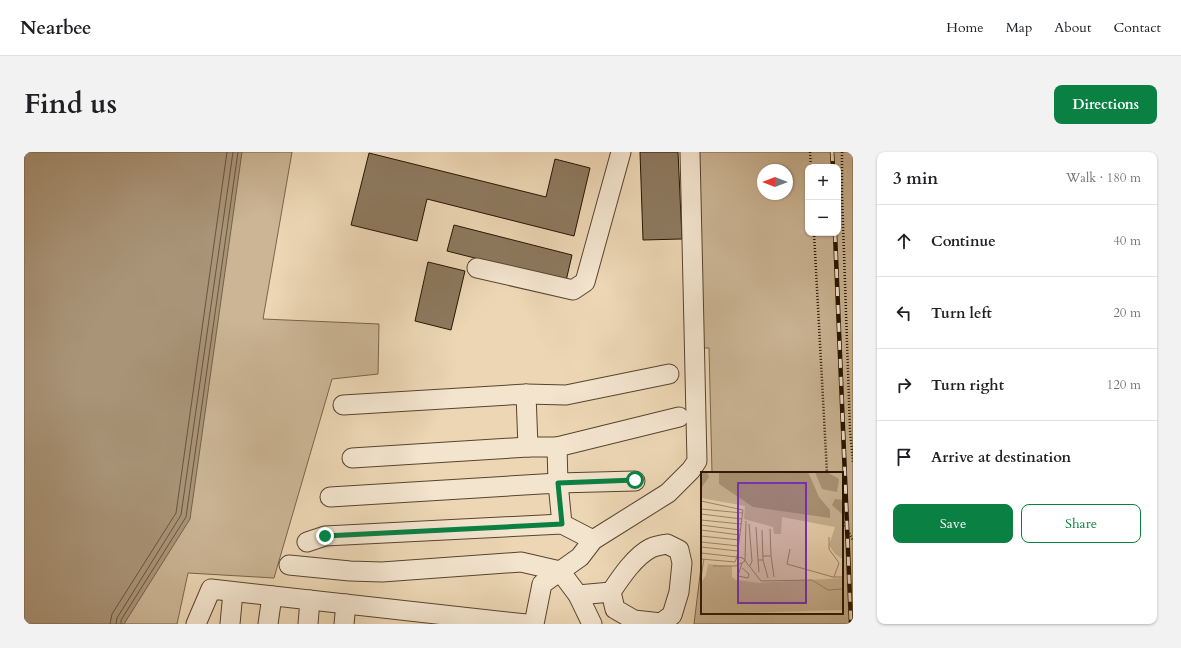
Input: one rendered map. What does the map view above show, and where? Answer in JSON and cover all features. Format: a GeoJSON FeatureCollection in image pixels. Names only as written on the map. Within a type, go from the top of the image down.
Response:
{"type":"FeatureCollection","features":[{"type":"Feature","properties":{"kind":"lane"},"geometry":{"type":"LineString","coordinates":[[477,268],[573,290],[585,282],[621,152]]}},
{"type":"Feature","properties":{"kind":"lane"},"geometry":{"type":"LineString","coordinates":[[534,624],[542,584],[580,557],[593,540],[668,493],[691,470],[697,461],[690,152]]}},
{"type":"Feature","properties":{"kind":"lane"},"geometry":{"type":"LineString","coordinates":[[343,405],[526,394],[566,395],[670,374]]}},
{"type":"Feature","properties":{"kind":"lane"},"geometry":{"type":"LineString","coordinates":[[526,394],[528,447]]}},
{"type":"Feature","properties":{"kind":"lane"},"geometry":{"type":"LineString","coordinates":[[352,458],[528,447],[558,447],[679,417]]}},
{"type":"Feature","properties":{"kind":"lane"},"geometry":{"type":"LineString","coordinates":[[558,447],[558,483],[562,524]]}},
{"type":"Feature","properties":{"kind":"lane"},"geometry":{"type":"LineString","coordinates":[[330,497],[558,483],[635,480]]}},
{"type":"Feature","properties":{"kind":"lane"},"geometry":{"type":"LineString","coordinates":[[307,542],[325,536],[562,524],[593,540]]}},
{"type":"Feature","properties":{"kind":"lane"},"geometry":{"type":"LineString","coordinates":[[289,565],[350,571],[382,572],[521,562],[560,571],[578,595],[592,624]]}},
{"type":"Feature","properties":{"kind":"lane"},"geometry":{"type":"LineString","coordinates":[[196,624],[211,589],[346,604],[381,616],[526,624]]}},
{"type":"Feature","properties":{"kind":"lane"},"geometry":{"type":"LineString","coordinates":[[230,624],[233,592]]}},
{"type":"Feature","properties":{"kind":"lane"},"geometry":{"type":"LineString","coordinates":[[578,595],[611,592]]}},
{"type":"Feature","properties":{"kind":"lane"},"geometry":{"type":"LineString","coordinates":[[268,624],[272,596]]}},
{"type":"Feature","properties":{"kind":"lane"},"geometry":{"type":"LineString","coordinates":[[308,624],[310,600]]}},
{"type":"Feature","properties":{"kind":"lane"},"geometry":{"type":"LineString","coordinates":[[344,624],[346,604]]}},
{"type":"Feature","properties":{"kind":"path"},"geometry":{"type":"LineString","coordinates":[[810,152],[811,164]]}},
{"type":"Feature","properties":{"kind":"path"},"geometry":{"type":"LineString","coordinates":[[842,152],[842,194],[850,430],[853,462]]}},
{"type":"Feature","properties":{"kind":"path"},"geometry":{"type":"LineString","coordinates":[[814,236],[827,472]]}},
{"type":"Feature","properties":{"kind":"path"},"geometry":{"type":"LineString","coordinates":[[843,522],[853,540]]}},
{"type":"Feature","properties":{"kind":"shaded area"},"geometry":{"type":"Polygon","coordinates":[[[24,152],[292,152],[263,319],[379,324],[378,374],[332,379],[274,578],[188,573],[177,624],[24,624],[24,152]]]}},
{"type":"Feature","properties":{"kind":"shaded area"},"geometry":{"type":"Polygon","coordinates":[[[690,152],[853,152],[853,624],[694,624],[701,567],[701,614],[843,614],[843,472],[712,472],[709,348],[695,348],[690,152]]]}},
{"type":"Feature","properties":{"kind":"water"},"geometry":{"type":"Polygon","coordinates":[[[24,152],[242,152],[190,519],[124,624],[24,624],[24,152]]]}},
{"type":"Feature","properties":{"kind":"building"},"geometry":{"type":"Polygon","coordinates":[[[640,152],[678,152],[682,239],[643,240],[640,152]]]}},
{"type":"Feature","properties":{"kind":"building"},"geometry":{"type":"Polygon","coordinates":[[[369,153],[546,197],[555,159],[590,168],[574,236],[427,199],[417,241],[351,225],[369,153]]]}},
{"type":"Feature","properties":{"kind":"building"},"geometry":{"type":"Polygon","coordinates":[[[454,225],[572,255],[566,281],[447,251],[454,225]]]}},
{"type":"Feature","properties":{"kind":"building"},"geometry":{"type":"Polygon","coordinates":[[[428,262],[465,271],[451,330],[415,321],[428,262]]]}},
{"type":"Feature","properties":{"kind":"railway"},"geometry":{"type":"LineString","coordinates":[[832,152],[833,164]]}},
{"type":"Feature","properties":{"kind":"railway"},"geometry":{"type":"LineString","coordinates":[[835,236],[851,624]]}},
{"type":"Feature","properties":{"kind":"route"},"geometry":{"type":"LineString","coordinates":[[325,536],[562,524],[558,483],[635,480]]}}]}
